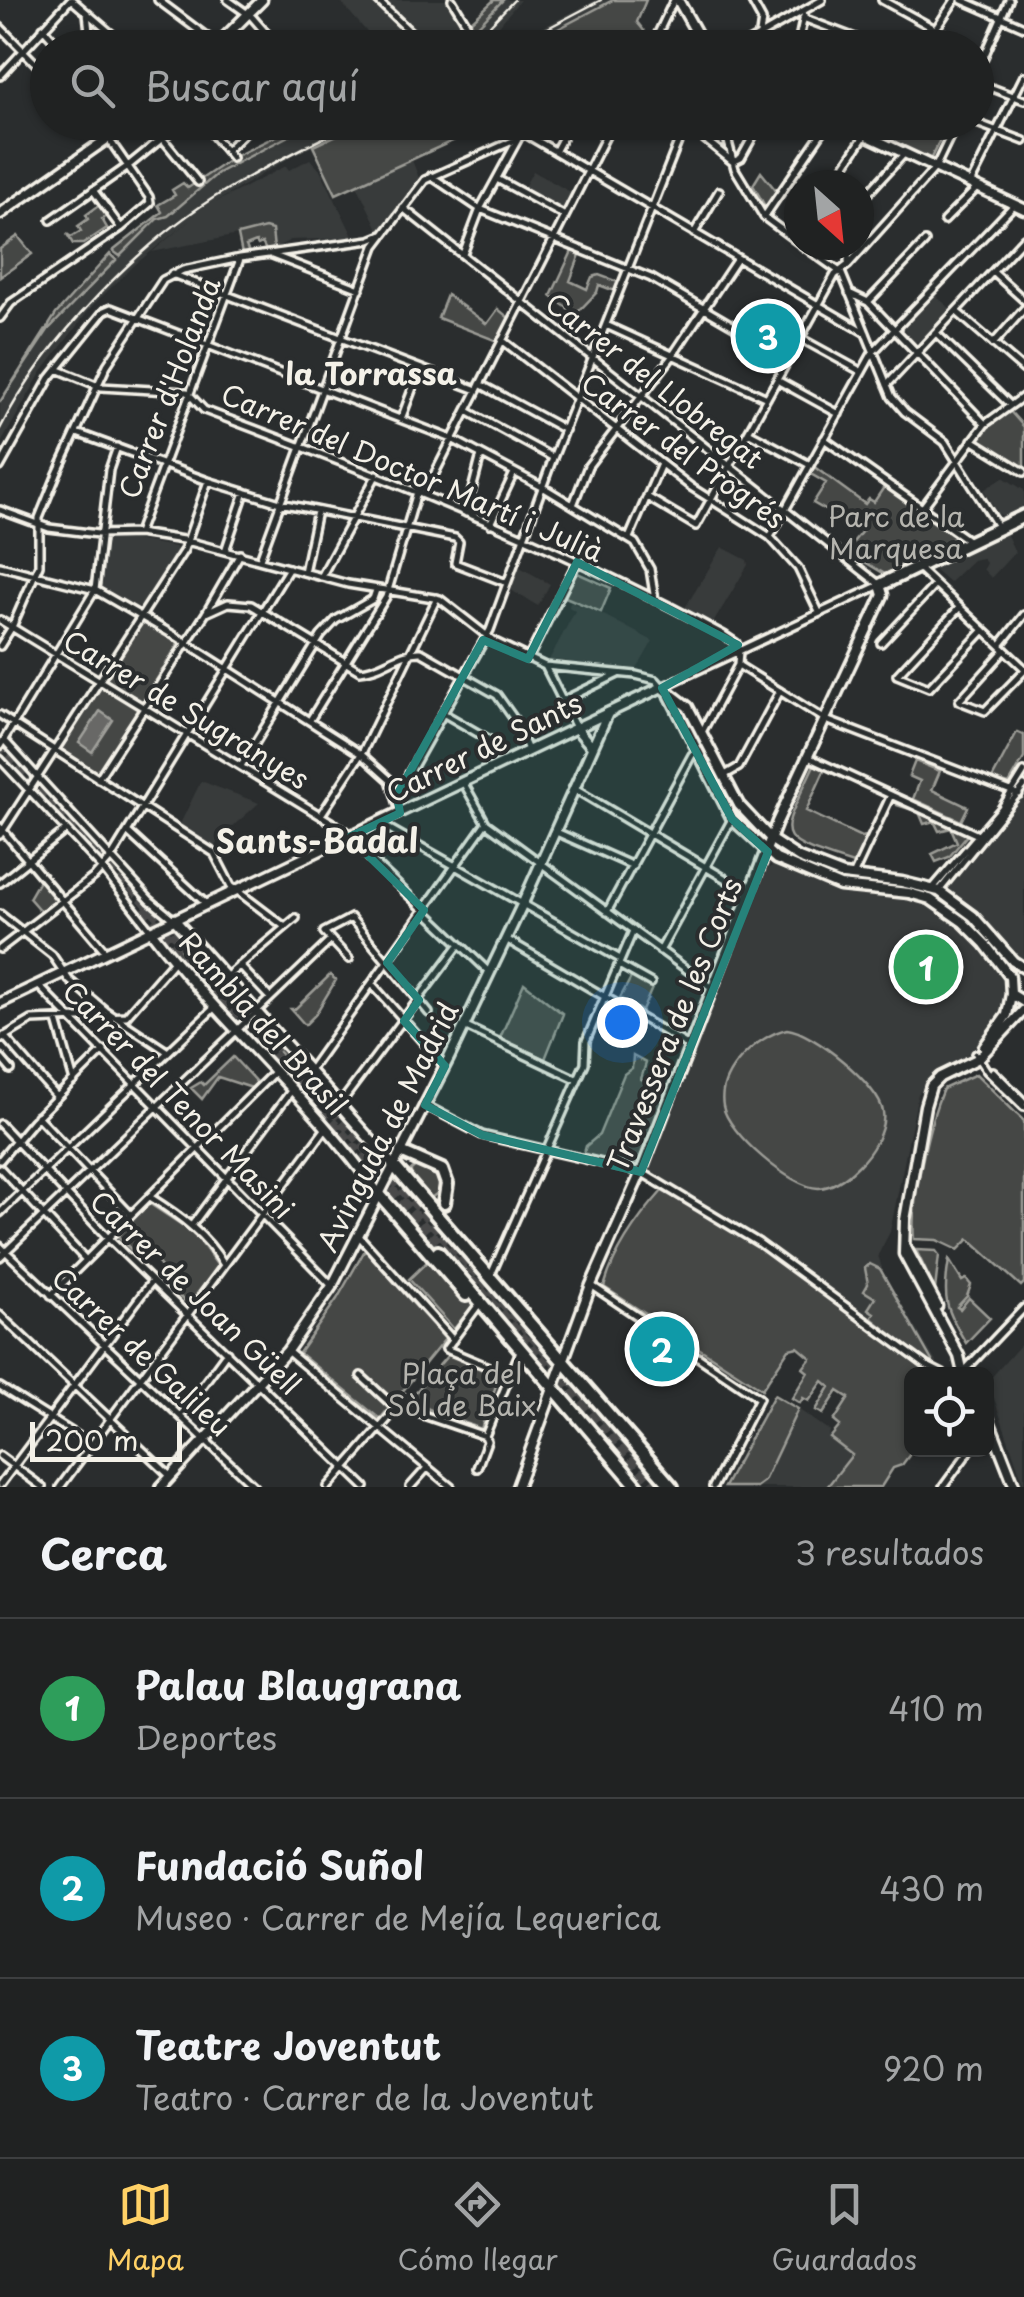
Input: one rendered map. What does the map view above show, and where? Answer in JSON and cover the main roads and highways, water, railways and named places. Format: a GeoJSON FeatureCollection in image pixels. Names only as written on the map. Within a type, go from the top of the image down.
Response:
{"type":"FeatureCollection","features":[{"type":"Feature","properties":{"kind":"main road"},"geometry":{"type":"LineString","coordinates":[[880,585],[1024,516]]}},
{"type":"Feature","properties":{"kind":"main road"},"geometry":{"type":"LineString","coordinates":[[401,1152],[442,1170],[448,1184],[438,1202]]}},
{"type":"Feature","properties":{"kind":"main road"},"geometry":{"type":"LineString","coordinates":[[404,1179],[408,1167],[418,1160]]}},
{"type":"Feature","properties":{"kind":"main road"},"geometry":{"type":"LineString","coordinates":[[393,1165],[672,1487]]}},
{"type":"Feature","properties":{"kind":"main road"},"geometry":{"type":"LineString","coordinates":[[379,1194],[477,1307],[498,1324]]}},
{"type":"Feature","properties":{"kind":"main road"},"geometry":{"type":"LineString","coordinates":[[438,1252],[641,1487]]}},
{"type":"Feature","properties":{"kind":"main road"},"geometry":{"type":"LineString","coordinates":[[611,1445],[641,1487]]}},
{"type":"Feature","properties":{"kind":"tunnel"},"geometry":{"type":"LineString","coordinates":[[0,743],[653,1472]]}},
{"type":"Feature","properties":{"kind":"tunnel"},"geometry":{"type":"LineString","coordinates":[[143,908],[654,1487]]}},
{"type":"Feature","properties":{"kind":"railway"},"geometry":{"type":"LineString","coordinates":[[485,30],[514,0]]}},
{"type":"Feature","properties":{"kind":"railway"},"geometry":{"type":"LineString","coordinates":[[544,30],[601,0]]}},
{"type":"Feature","properties":{"kind":"railway"},"geometry":{"type":"LineString","coordinates":[[0,429],[68,328],[129,265],[194,211],[319,140]]}},
{"type":"Feature","properties":{"kind":"place","name":"Teatre Joventut"},"geometry":{"type":"Point","coordinates":[768,336]}},
{"type":"Feature","properties":{"kind":"place","name":"Palau Blaugrana"},"geometry":{"type":"Point","coordinates":[926,967]}},
{"type":"Feature","properties":{"kind":"place","name":"Fundació Suñol"},"geometry":{"type":"Point","coordinates":[662,1349]}},
{"type":"Feature","properties":{"kind":"district","name":"la Torrassa"},"geometry":{"type":"Point","coordinates":[371,375]}},
{"type":"Feature","properties":{"kind":"district","name":"Sants-Badal"},"geometry":{"type":"Point","coordinates":[317,842]}},
{"type":"Feature","properties":{"kind":"park label","name":"Parc de la Marquesa"},"geometry":{"type":"Point","coordinates":[896,533]}},
{"type":"Feature","properties":{"kind":"park label","name":"Plaça del Sòl de Baix"},"geometry":{"type":"Point","coordinates":[462,1390]}}]}
